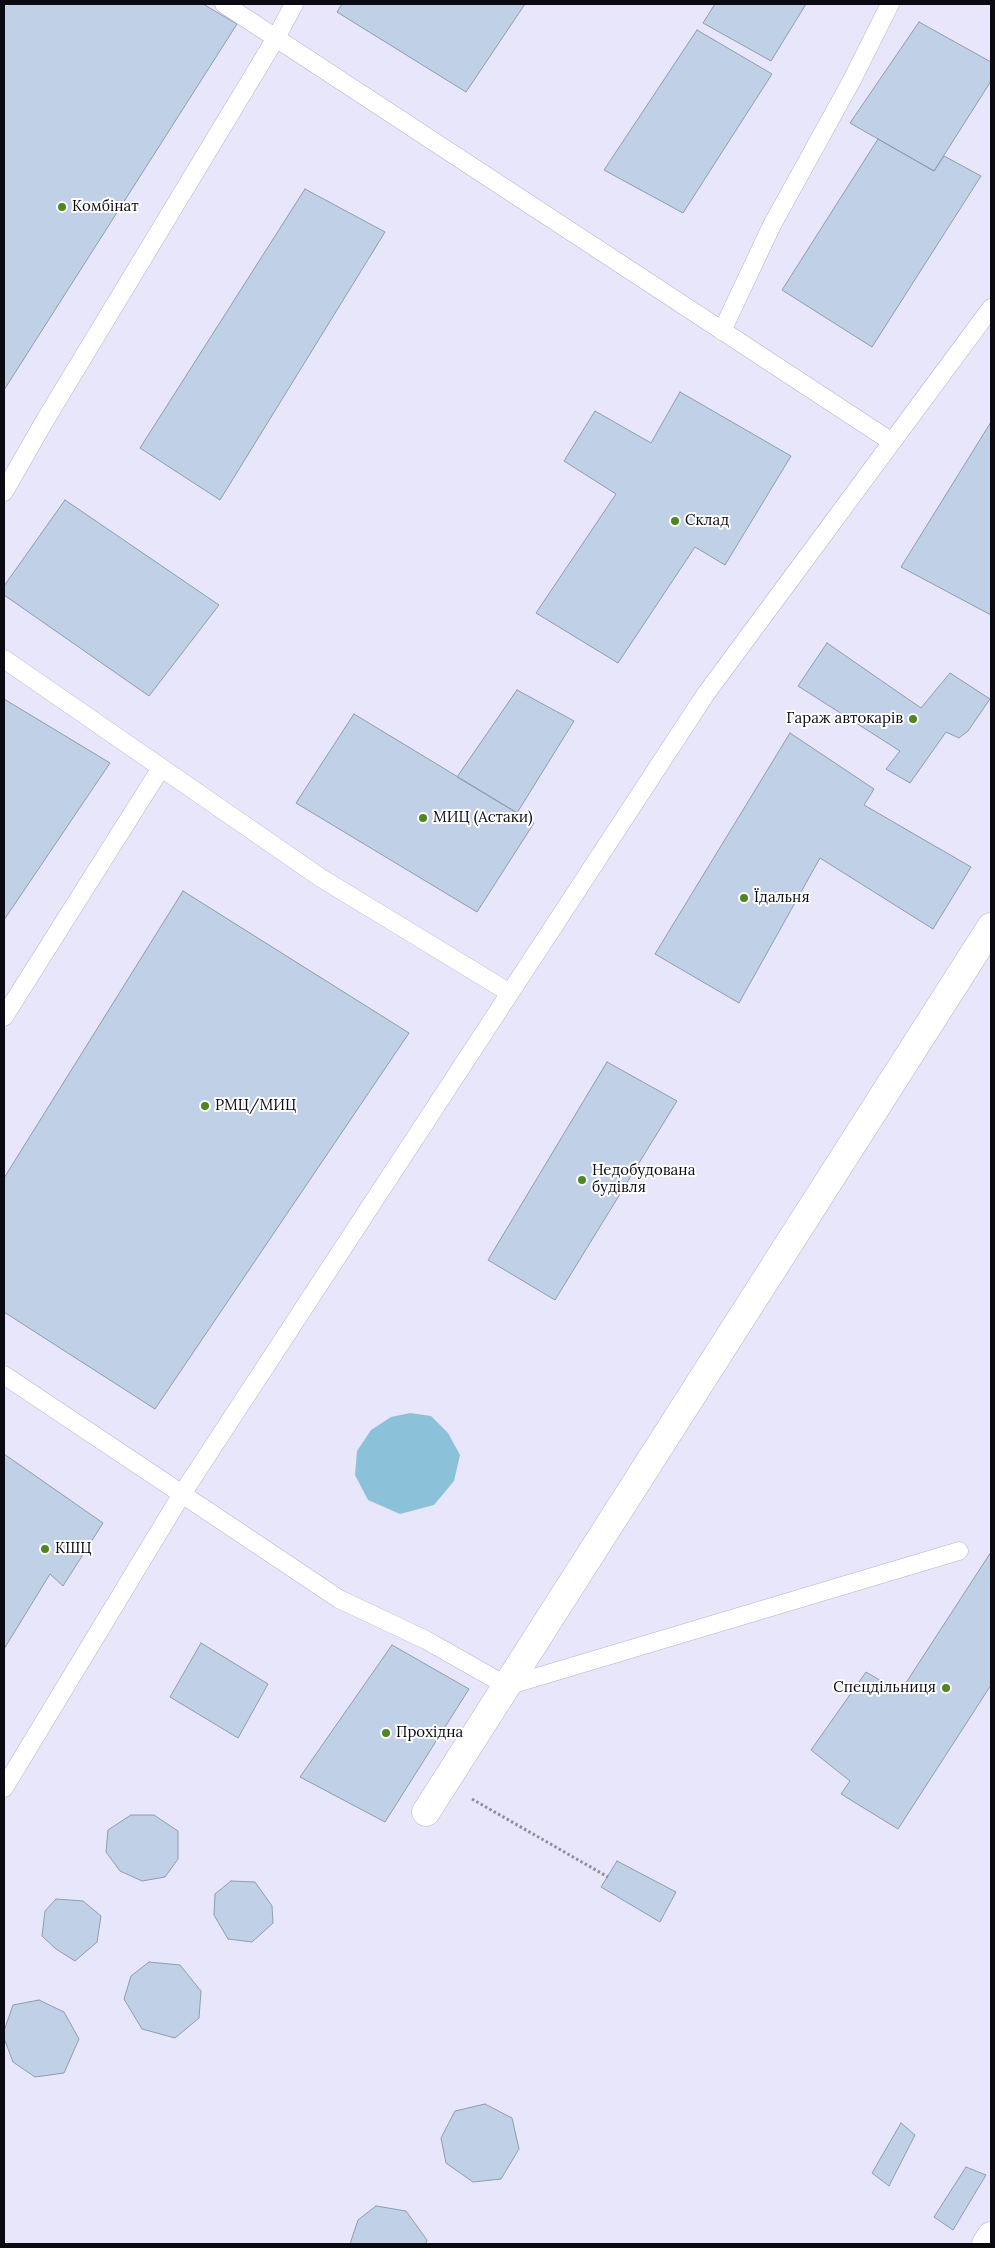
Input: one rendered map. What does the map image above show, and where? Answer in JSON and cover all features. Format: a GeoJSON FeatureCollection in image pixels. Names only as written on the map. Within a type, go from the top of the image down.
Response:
{"type":"FeatureCollection","features":[{"type":"Feature","properties":{"kind":"street"},"geometry":{"type":"LineString","coordinates":[[426,1812],[991,927]]}},
{"type":"Feature","properties":{"kind":"street"},"geometry":{"type":"LineString","coordinates":[[986,2244],[991,2236]]}},
{"type":"Feature","properties":{"kind":"lane"},"geometry":{"type":"LineString","coordinates":[[224,4],[892,442]]}},
{"type":"Feature","properties":{"kind":"lane"},"geometry":{"type":"LineString","coordinates":[[4,492],[44,422],[276,38],[294,4]]}},
{"type":"Feature","properties":{"kind":"lane"},"geometry":{"type":"LineString","coordinates":[[722,330],[772,225],[852,80],[890,4]]}},
{"type":"Feature","properties":{"kind":"lane"},"geometry":{"type":"LineString","coordinates":[[4,1788],[182,1494],[705,695],[991,308]]}},
{"type":"Feature","properties":{"kind":"lane"},"geometry":{"type":"LineString","coordinates":[[4,658],[321,878],[510,993]]}},
{"type":"Feature","properties":{"kind":"lane"},"geometry":{"type":"LineString","coordinates":[[4,1017],[162,768]]}},
{"type":"Feature","properties":{"kind":"lane"},"geometry":{"type":"LineString","coordinates":[[4,1375],[340,1599],[426,1640],[507,1686],[959,1551]]}},
{"type":"Feature","properties":{"kind":"path"},"geometry":{"type":"LineString","coordinates":[[445,1783],[608,1877]]}},
{"type":"Feature","properties":{"kind":"water"},"geometry":{"type":"Polygon","coordinates":[[[410,1413],[431,1416],[448,1433],[460,1455],[454,1481],[434,1505],[400,1514],[368,1500],[355,1475],[357,1451],[371,1430],[391,1417],[410,1413]]]}},
{"type":"Feature","properties":{"kind":"building","name":"Комбінат"},"geometry":{"type":"Polygon","coordinates":[[[4,4],[203,4],[237,24],[4,390],[4,4]]]}},
{"type":"Feature","properties":{"kind":"building"},"geometry":{"type":"Polygon","coordinates":[[[342,4],[525,4],[466,92],[337,12],[342,4]]]}},
{"type":"Feature","properties":{"kind":"building"},"geometry":{"type":"Polygon","coordinates":[[[715,4],[806,4],[771,61],[703,23],[715,4]]]}},
{"type":"Feature","properties":{"kind":"building"},"geometry":{"type":"Polygon","coordinates":[[[919,22],[991,62],[991,81],[934,171],[850,123],[919,22]]]}},
{"type":"Feature","properties":{"kind":"building"},"geometry":{"type":"Polygon","coordinates":[[[697,30],[772,74],[683,213],[604,170],[697,30]]]}},
{"type":"Feature","properties":{"kind":"building"},"geometry":{"type":"Polygon","coordinates":[[[878,139],[934,171],[944,156],[981,176],[872,347],[782,290],[878,139]]]}},
{"type":"Feature","properties":{"kind":"building"},"geometry":{"type":"Polygon","coordinates":[[[305,189],[385,232],[220,500],[140,448],[305,189]]]}},
{"type":"Feature","properties":{"kind":"building","name":"Склад"},"geometry":{"type":"Polygon","coordinates":[[[680,392],[791,456],[725,565],[695,547],[618,663],[536,613],[616,494],[564,461],[595,411],[651,443],[680,392]]]}},
{"type":"Feature","properties":{"kind":"building"},"geometry":{"type":"Polygon","coordinates":[[[991,422],[991,615],[901,567],[991,422]]]}},
{"type":"Feature","properties":{"kind":"building"},"geometry":{"type":"Polygon","coordinates":[[[65,500],[219,605],[149,696],[4,595],[4,586],[65,500]]]}},
{"type":"Feature","properties":{"kind":"building","name":"Гараж автокарів"},"geometry":{"type":"Polygon","coordinates":[[[827,643],[921,708],[950,673],[990,699],[968,731],[959,738],[946,732],[910,783],[886,769],[900,751],[798,686],[827,643]]]}},
{"type":"Feature","properties":{"kind":"building"},"geometry":{"type":"Polygon","coordinates":[[[517,690],[574,721],[517,813],[457,777],[517,690]]]}},
{"type":"Feature","properties":{"kind":"building"},"geometry":{"type":"Polygon","coordinates":[[[4,699],[110,763],[4,920],[4,699]]]}},
{"type":"Feature","properties":{"kind":"building","name":"МИЦ (Астаки)"},"geometry":{"type":"Polygon","coordinates":[[[354,714],[534,823],[477,912],[296,803],[354,714]]]}},
{"type":"Feature","properties":{"kind":"building","name":"Їдальня"},"geometry":{"type":"Polygon","coordinates":[[[790,733],[874,789],[864,805],[971,867],[933,929],[820,858],[739,1003],[655,954],[790,733]]]}},
{"type":"Feature","properties":{"kind":"building","name":"РМЦ/МИЦ"},"geometry":{"type":"Polygon","coordinates":[[[183,891],[409,1033],[155,1409],[4,1312],[4,1178],[183,891]]]}},
{"type":"Feature","properties":{"kind":"building","name":"Недобудована будівля"},"geometry":{"type":"Polygon","coordinates":[[[607,1062],[677,1101],[555,1300],[488,1260],[607,1062]]]}},
{"type":"Feature","properties":{"kind":"building","name":"КШЦ"},"geometry":{"type":"Polygon","coordinates":[[[4,1454],[103,1523],[63,1586],[50,1574],[4,1649],[4,1454]]]}},
{"type":"Feature","properties":{"kind":"building","name":"Спецдільниця"},"geometry":{"type":"Polygon","coordinates":[[[991,1552],[991,1685],[898,1829],[841,1794],[850,1781],[811,1750],[866,1672],[900,1692],[991,1552]]]}},
{"type":"Feature","properties":{"kind":"building"},"geometry":{"type":"Polygon","coordinates":[[[201,1643],[268,1684],[238,1738],[170,1697],[201,1643]]]}},
{"type":"Feature","properties":{"kind":"building","name":"Прохідна"},"geometry":{"type":"Polygon","coordinates":[[[392,1645],[469,1689],[385,1822],[300,1777],[392,1645]]]}},
{"type":"Feature","properties":{"kind":"building"},"geometry":{"type":"Polygon","coordinates":[[[131,1815],[154,1815],[178,1831],[178,1859],[165,1877],[142,1881],[120,1871],[106,1852],[108,1830],[131,1815]]]}},
{"type":"Feature","properties":{"kind":"building"},"geometry":{"type":"Polygon","coordinates":[[[617,1861],[676,1892],[660,1922],[601,1887],[617,1861]]]}},
{"type":"Feature","properties":{"kind":"building"},"geometry":{"type":"Polygon","coordinates":[[[231,1881],[255,1882],[272,1906],[273,1923],[252,1942],[228,1939],[214,1915],[215,1894],[231,1881]]]}},
{"type":"Feature","properties":{"kind":"building"},"geometry":{"type":"Polygon","coordinates":[[[56,1899],[83,1901],[101,1916],[97,1942],[75,1961],[56,1949],[42,1936],[45,1911],[56,1899]]]}},
{"type":"Feature","properties":{"kind":"building"},"geometry":{"type":"Polygon","coordinates":[[[149,1962],[180,1965],[201,1991],[199,2018],[175,2038],[142,2029],[124,1999],[131,1976],[149,1962]]]}},
{"type":"Feature","properties":{"kind":"building"},"geometry":{"type":"Polygon","coordinates":[[[39,2000],[64,2012],[79,2039],[64,2073],[35,2077],[13,2062],[4,2038],[4,2031],[13,2005],[39,2000]]]}},
{"type":"Feature","properties":{"kind":"building"},"geometry":{"type":"Polygon","coordinates":[[[485,2104],[512,2118],[519,2149],[501,2179],[473,2182],[446,2163],[441,2138],[455,2111],[485,2104]]]}},
{"type":"Feature","properties":{"kind":"building"},"geometry":{"type":"Polygon","coordinates":[[[901,2123],[915,2135],[889,2186],[872,2173],[901,2123]]]}},
{"type":"Feature","properties":{"kind":"building"},"geometry":{"type":"Polygon","coordinates":[[[966,2167],[986,2175],[953,2230],[934,2217],[966,2167]]]}},
{"type":"Feature","properties":{"kind":"building"},"geometry":{"type":"Polygon","coordinates":[[[376,2206],[406,2211],[427,2240],[426,2244],[350,2244],[358,2220],[376,2206]]]}},
{"type":"Feature","properties":{"kind":"place","name":"Комбінат"},"geometry":{"type":"Point","coordinates":[62,207]}},
{"type":"Feature","properties":{"kind":"place","name":"Склад"},"geometry":{"type":"Point","coordinates":[675,521]}},
{"type":"Feature","properties":{"kind":"place","name":"Гараж автокарів"},"geometry":{"type":"Point","coordinates":[913,719]}},
{"type":"Feature","properties":{"kind":"place","name":"МИЦ (Астаки)"},"geometry":{"type":"Point","coordinates":[423,818]}},
{"type":"Feature","properties":{"kind":"place","name":"Їдальня"},"geometry":{"type":"Point","coordinates":[744,898]}},
{"type":"Feature","properties":{"kind":"place","name":"РМЦ/МИЦ"},"geometry":{"type":"Point","coordinates":[205,1106]}},
{"type":"Feature","properties":{"kind":"place","name":"Недобудована будівля"},"geometry":{"type":"Point","coordinates":[582,1180]}},
{"type":"Feature","properties":{"kind":"place","name":"КШЦ"},"geometry":{"type":"Point","coordinates":[45,1549]}},
{"type":"Feature","properties":{"kind":"place","name":"Спецдільниця"},"geometry":{"type":"Point","coordinates":[946,1688]}},
{"type":"Feature","properties":{"kind":"place","name":"Прохідна"},"geometry":{"type":"Point","coordinates":[386,1733]}}]}
